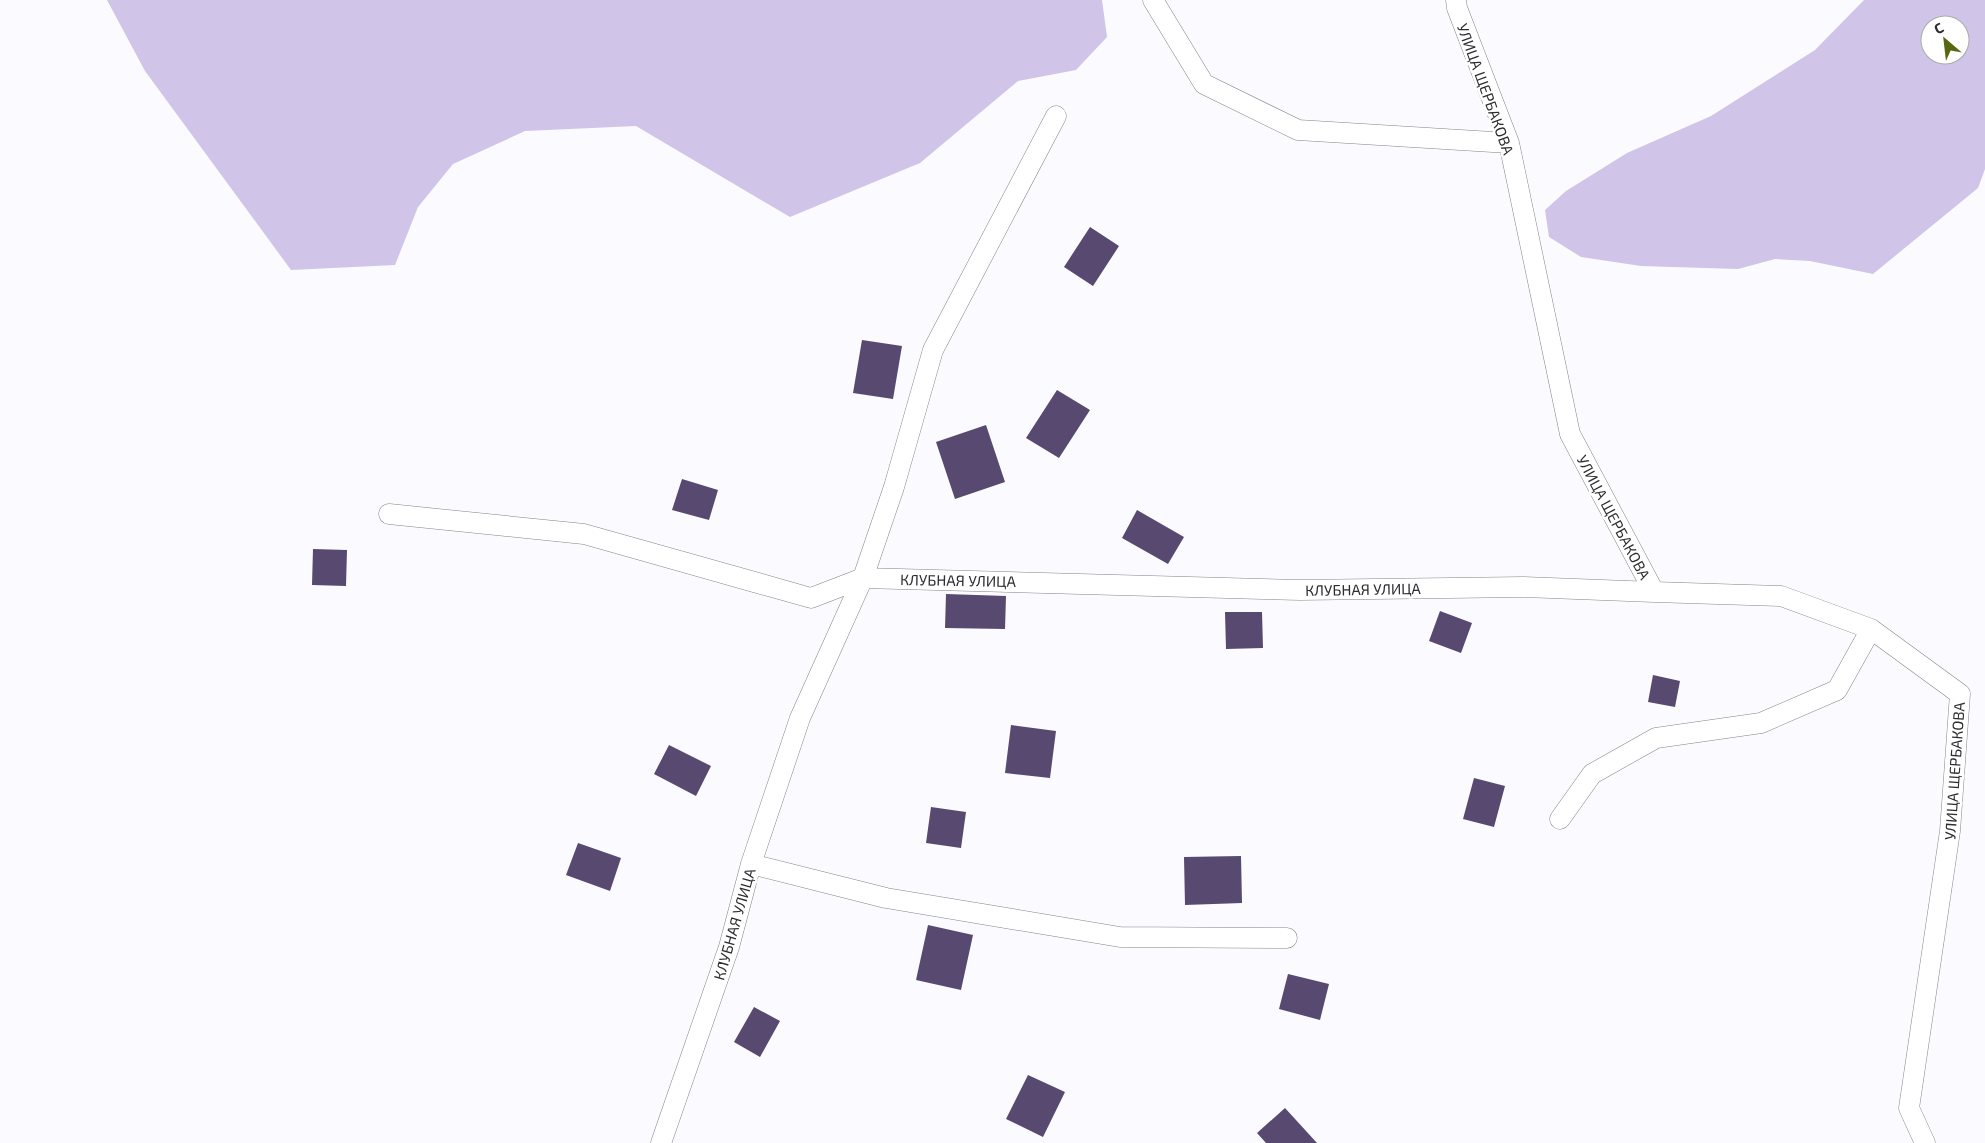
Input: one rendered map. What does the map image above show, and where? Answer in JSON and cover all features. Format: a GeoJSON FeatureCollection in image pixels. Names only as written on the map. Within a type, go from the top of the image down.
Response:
{"type":"FeatureCollection","features":[{"type":"Feature","properties":{"kind":"lane"},"geometry":{"type":"LineString","coordinates":[[1153,0],[1204,84],[1298,130],[1509,142]]}},
{"type":"Feature","properties":{"kind":"lane","name":"УЛИЦА ЩЕРБАКОВА"},"geometry":{"type":"LineString","coordinates":[[1456,0],[1456,8],[1509,142],[1570,434],[1654,592],[1781,596],[1871,629],[1960,694],[1950,831],[1908,1108],[1925,1143]]}},
{"type":"Feature","properties":{"kind":"lane"},"geometry":{"type":"LineString","coordinates":[[389,514],[584,534],[811,598],[863,578],[894,487],[933,350],[1056,116]]}},
{"type":"Feature","properties":{"kind":"lane","name":"КЛУБНАЯ УЛИЦА"},"geometry":{"type":"LineString","coordinates":[[661,1143],[729,947],[751,864],[800,718],[863,578],[1300,590],[1523,587],[1654,592]]}},
{"type":"Feature","properties":{"kind":"lane"},"geometry":{"type":"LineString","coordinates":[[1560,819],[1592,774],[1656,738],[1761,722],[1836,690],[1871,629]]}},
{"type":"Feature","properties":{"kind":"lane"},"geometry":{"type":"LineString","coordinates":[[751,864],[886,898],[1120,937],[1287,938]]}},
{"type":"Feature","properties":{"kind":"shaded area"},"geometry":{"type":"Polygon","coordinates":[[[107,0],[1102,0],[1107,37],[1076,70],[1018,81],[920,163],[790,217],[636,126],[525,131],[453,164],[418,207],[395,265],[291,270],[145,71],[107,0]]]}},
{"type":"Feature","properties":{"kind":"shaded area"},"geometry":{"type":"Polygon","coordinates":[[[1864,0],[1985,0],[1985,169],[1978,188],[1873,274],[1810,261],[1775,259],[1738,269],[1641,266],[1581,257],[1549,237],[1545,210],[1566,191],[1627,153],[1711,116],[1815,50],[1864,0]]]}},
{"type":"Feature","properties":{"kind":"building"},"geometry":{"type":"Polygon","coordinates":[[[1090,227],[1119,246],[1093,286],[1064,267],[1090,227]]]}},
{"type":"Feature","properties":{"kind":"building"},"geometry":{"type":"Polygon","coordinates":[[[862,340],[902,346],[893,399],[853,393],[862,340]]]}},
{"type":"Feature","properties":{"kind":"building"},"geometry":{"type":"Polygon","coordinates":[[[1057,390],[1090,410],[1059,458],[1026,438],[1057,390]]]}},
{"type":"Feature","properties":{"kind":"building"},"geometry":{"type":"Polygon","coordinates":[[[986,425],[1005,482],[955,499],[936,442],[986,425]]]}},
{"type":"Feature","properties":{"kind":"building"},"geometry":{"type":"Polygon","coordinates":[[[682,479],[718,490],[709,520],[672,510],[682,479]]]}},
{"type":"Feature","properties":{"kind":"building"},"geometry":{"type":"Polygon","coordinates":[[[1137,510],[1184,537],[1168,564],[1122,538],[1137,510]]]}},
{"type":"Feature","properties":{"kind":"building"},"geometry":{"type":"Polygon","coordinates":[[[313,549],[347,550],[346,586],[312,585],[313,549]]]}},
{"type":"Feature","properties":{"kind":"building"},"geometry":{"type":"Polygon","coordinates":[[[946,594],[1006,596],[1005,629],[945,628],[946,594]]]}},
{"type":"Feature","properties":{"kind":"building"},"geometry":{"type":"Polygon","coordinates":[[[1440,611],[1472,623],[1461,653],[1429,641],[1440,611]]]}},
{"type":"Feature","properties":{"kind":"building"},"geometry":{"type":"Polygon","coordinates":[[[1225,612],[1262,612],[1263,648],[1226,649],[1225,612]]]}},
{"type":"Feature","properties":{"kind":"building"},"geometry":{"type":"Polygon","coordinates":[[[1653,675],[1680,681],[1675,707],[1648,702],[1653,675]]]}},
{"type":"Feature","properties":{"kind":"building"},"geometry":{"type":"Polygon","coordinates":[[[1011,725],[1056,731],[1050,778],[1005,773],[1011,725]]]}},
{"type":"Feature","properties":{"kind":"building"},"geometry":{"type":"Polygon","coordinates":[[[669,745],[711,766],[696,796],[654,774],[669,745]]]}},
{"type":"Feature","properties":{"kind":"building"},"geometry":{"type":"Polygon","coordinates":[[[1474,778],[1505,786],[1494,827],[1463,819],[1474,778]]]}},
{"type":"Feature","properties":{"kind":"building"},"geometry":{"type":"Polygon","coordinates":[[[931,807],[966,812],[961,848],[926,843],[931,807]]]}},
{"type":"Feature","properties":{"kind":"building"},"geometry":{"type":"Polygon","coordinates":[[[578,843],[621,858],[610,891],[566,875],[578,843]]]}},
{"type":"Feature","properties":{"kind":"building"},"geometry":{"type":"Polygon","coordinates":[[[1241,856],[1242,903],[1185,905],[1184,857],[1241,856]]]}},
{"type":"Feature","properties":{"kind":"building"},"geometry":{"type":"Polygon","coordinates":[[[928,925],[973,935],[961,990],[916,980],[928,925]]]}},
{"type":"Feature","properties":{"kind":"building"},"geometry":{"type":"Polygon","coordinates":[[[1288,974],[1329,984],[1320,1020],[1279,1009],[1288,974]]]}},
{"type":"Feature","properties":{"kind":"building"},"geometry":{"type":"Polygon","coordinates":[[[754,1007],[780,1021],[760,1057],[734,1042],[754,1007]]]}},
{"type":"Feature","properties":{"kind":"building"},"geometry":{"type":"Polygon","coordinates":[[[1028,1075],[1065,1092],[1043,1137],[1006,1119],[1028,1075]]]}},
{"type":"Feature","properties":{"kind":"building"},"geometry":{"type":"Polygon","coordinates":[[[1285,1108],[1317,1143],[1266,1143],[1257,1133],[1285,1108]]]}}]}
